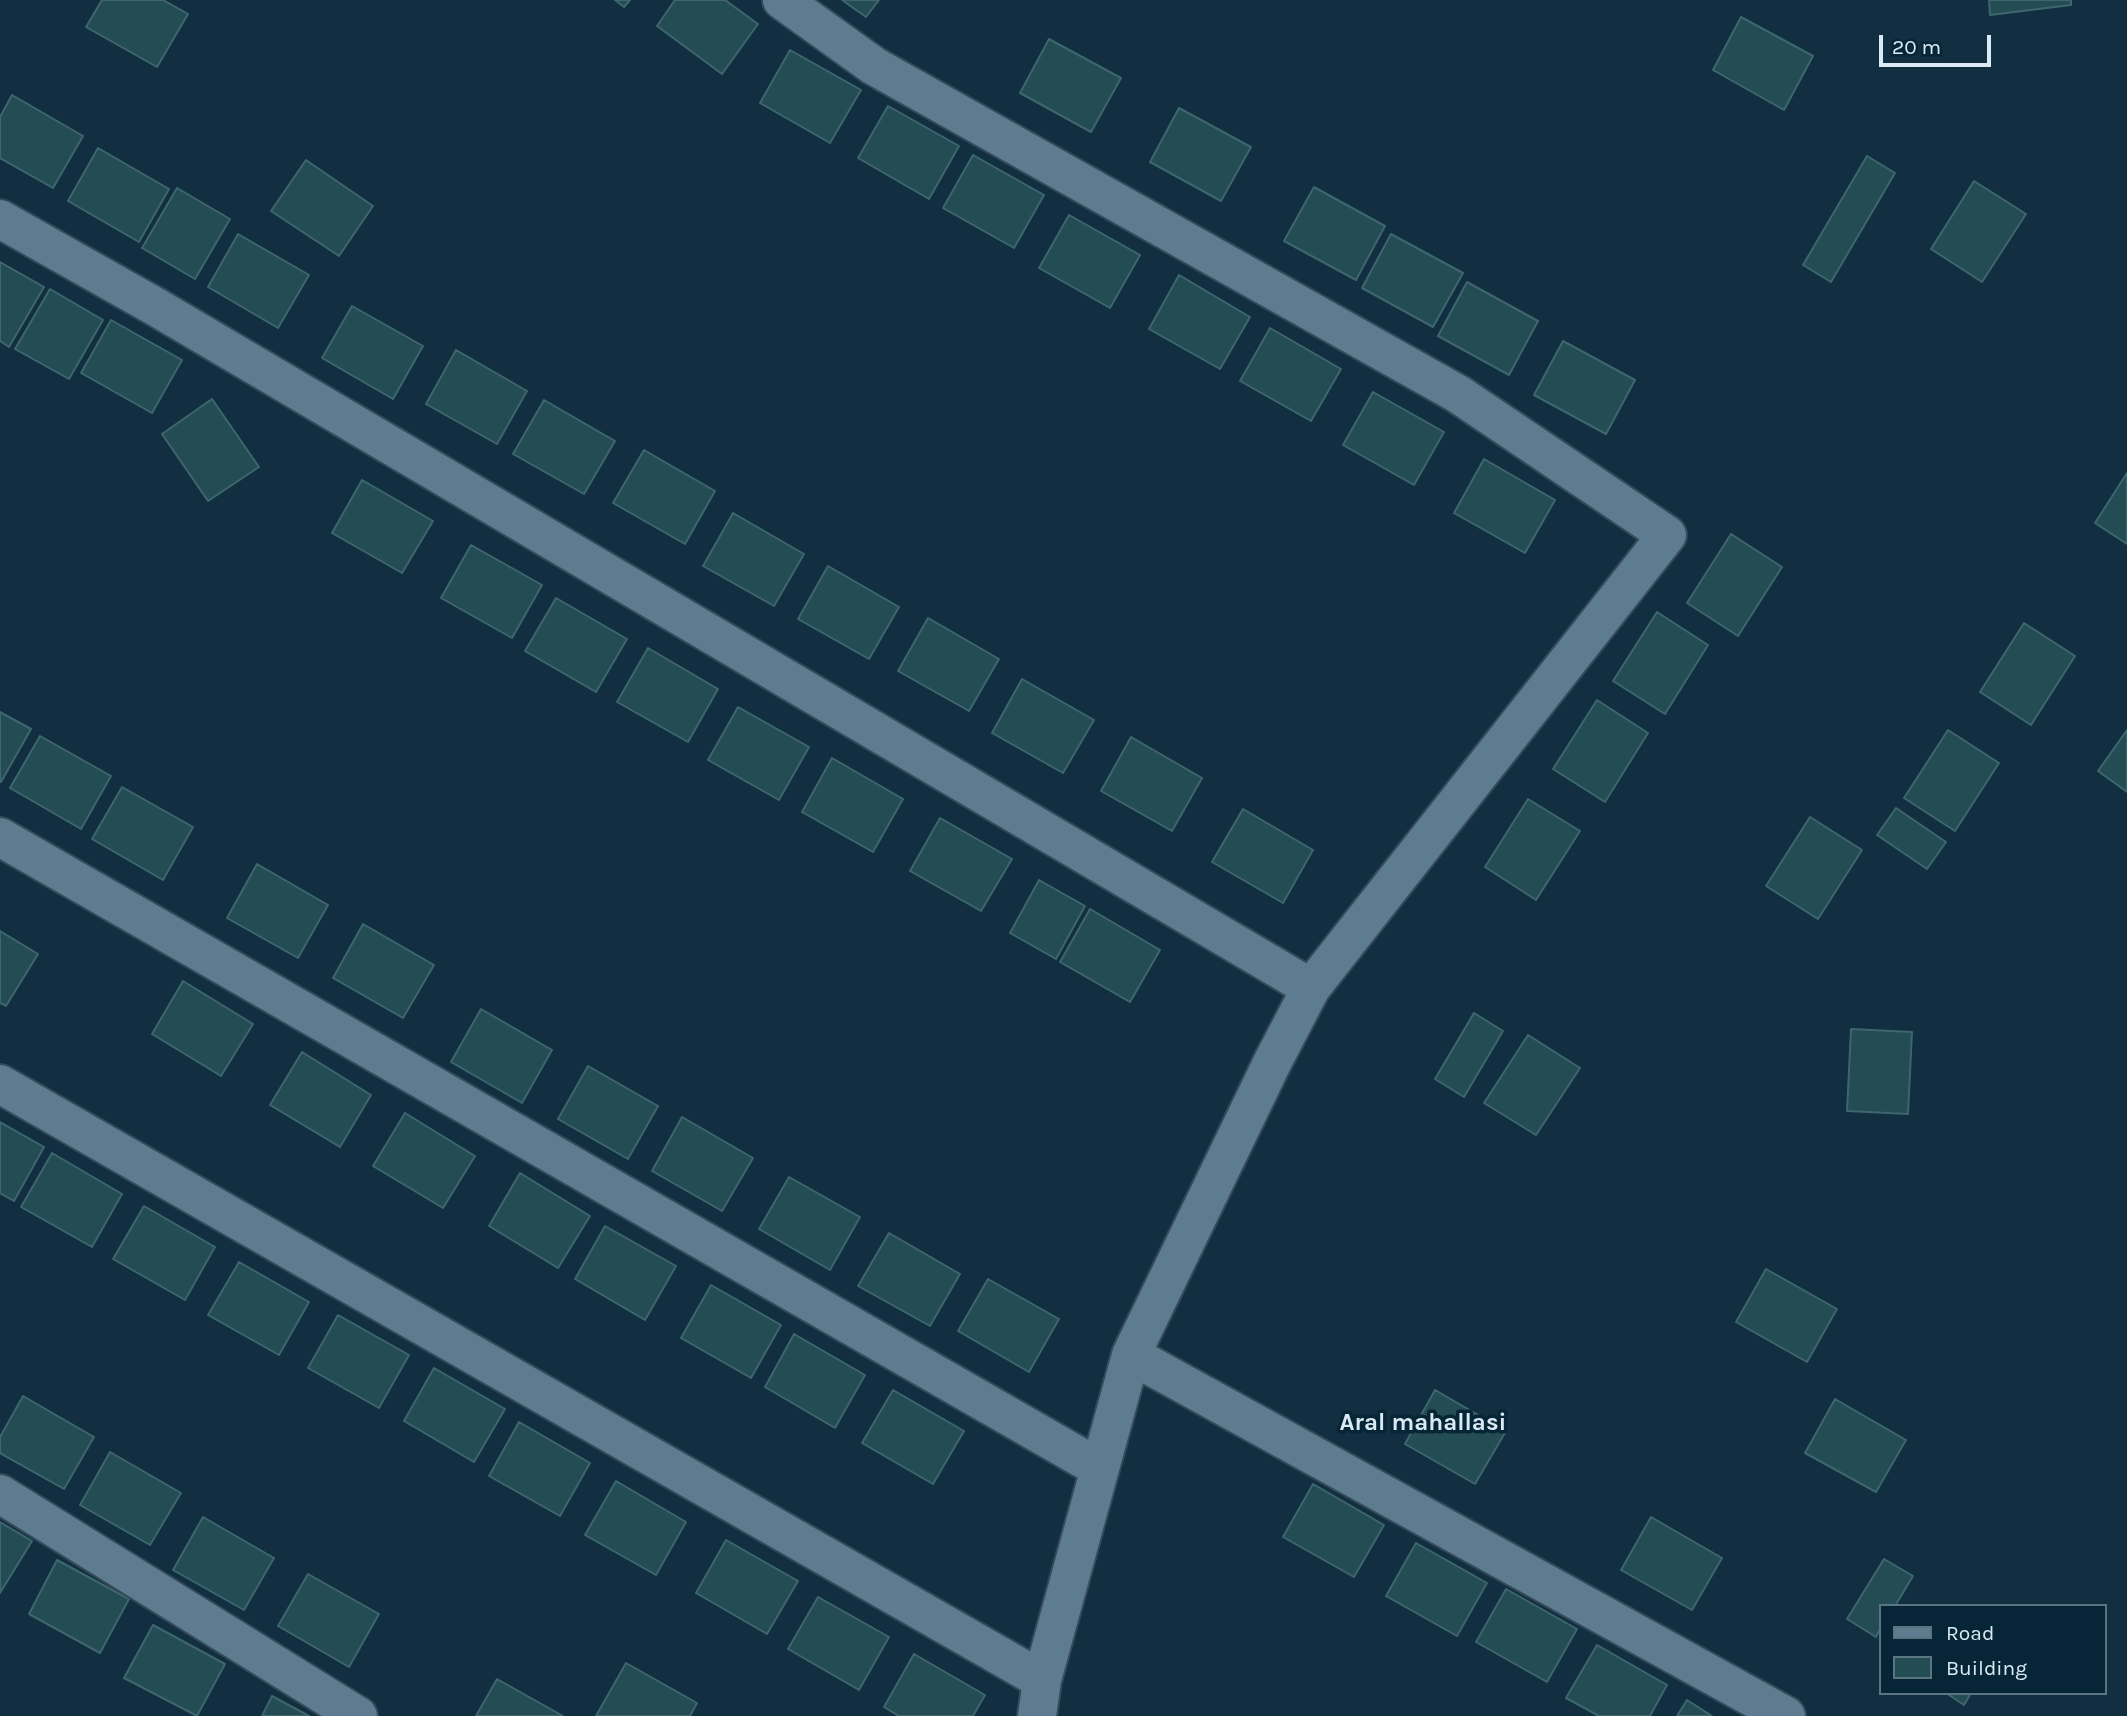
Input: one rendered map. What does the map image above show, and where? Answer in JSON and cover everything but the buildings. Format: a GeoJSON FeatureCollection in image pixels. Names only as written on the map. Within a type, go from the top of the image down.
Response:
{"type":"FeatureCollection","features":[{"type":"Feature","properties":{"kind":"street"},"geometry":{"type":"LineString","coordinates":[[0,1084],[1040,1698],[1131,1355],[1311,988],[1667,535],[1458,394],[874,65],[782,0]]}},
{"type":"Feature","properties":{"kind":"street"},"geometry":{"type":"LineString","coordinates":[[0,219],[156,307],[1311,988]]}},
{"type":"Feature","properties":{"kind":"street"},"geometry":{"type":"LineString","coordinates":[[0,837],[1099,1468]]}},
{"type":"Feature","properties":{"kind":"street"},"geometry":{"type":"LineString","coordinates":[[1131,1355],[1786,1716]]}},
{"type":"Feature","properties":{"kind":"street"},"geometry":{"type":"LineString","coordinates":[[0,1494],[358,1716]]}},
{"type":"Feature","properties":{"kind":"district","name":"Aral mahallasi"},"geometry":{"type":"Point","coordinates":[1423,1423]}}]}
